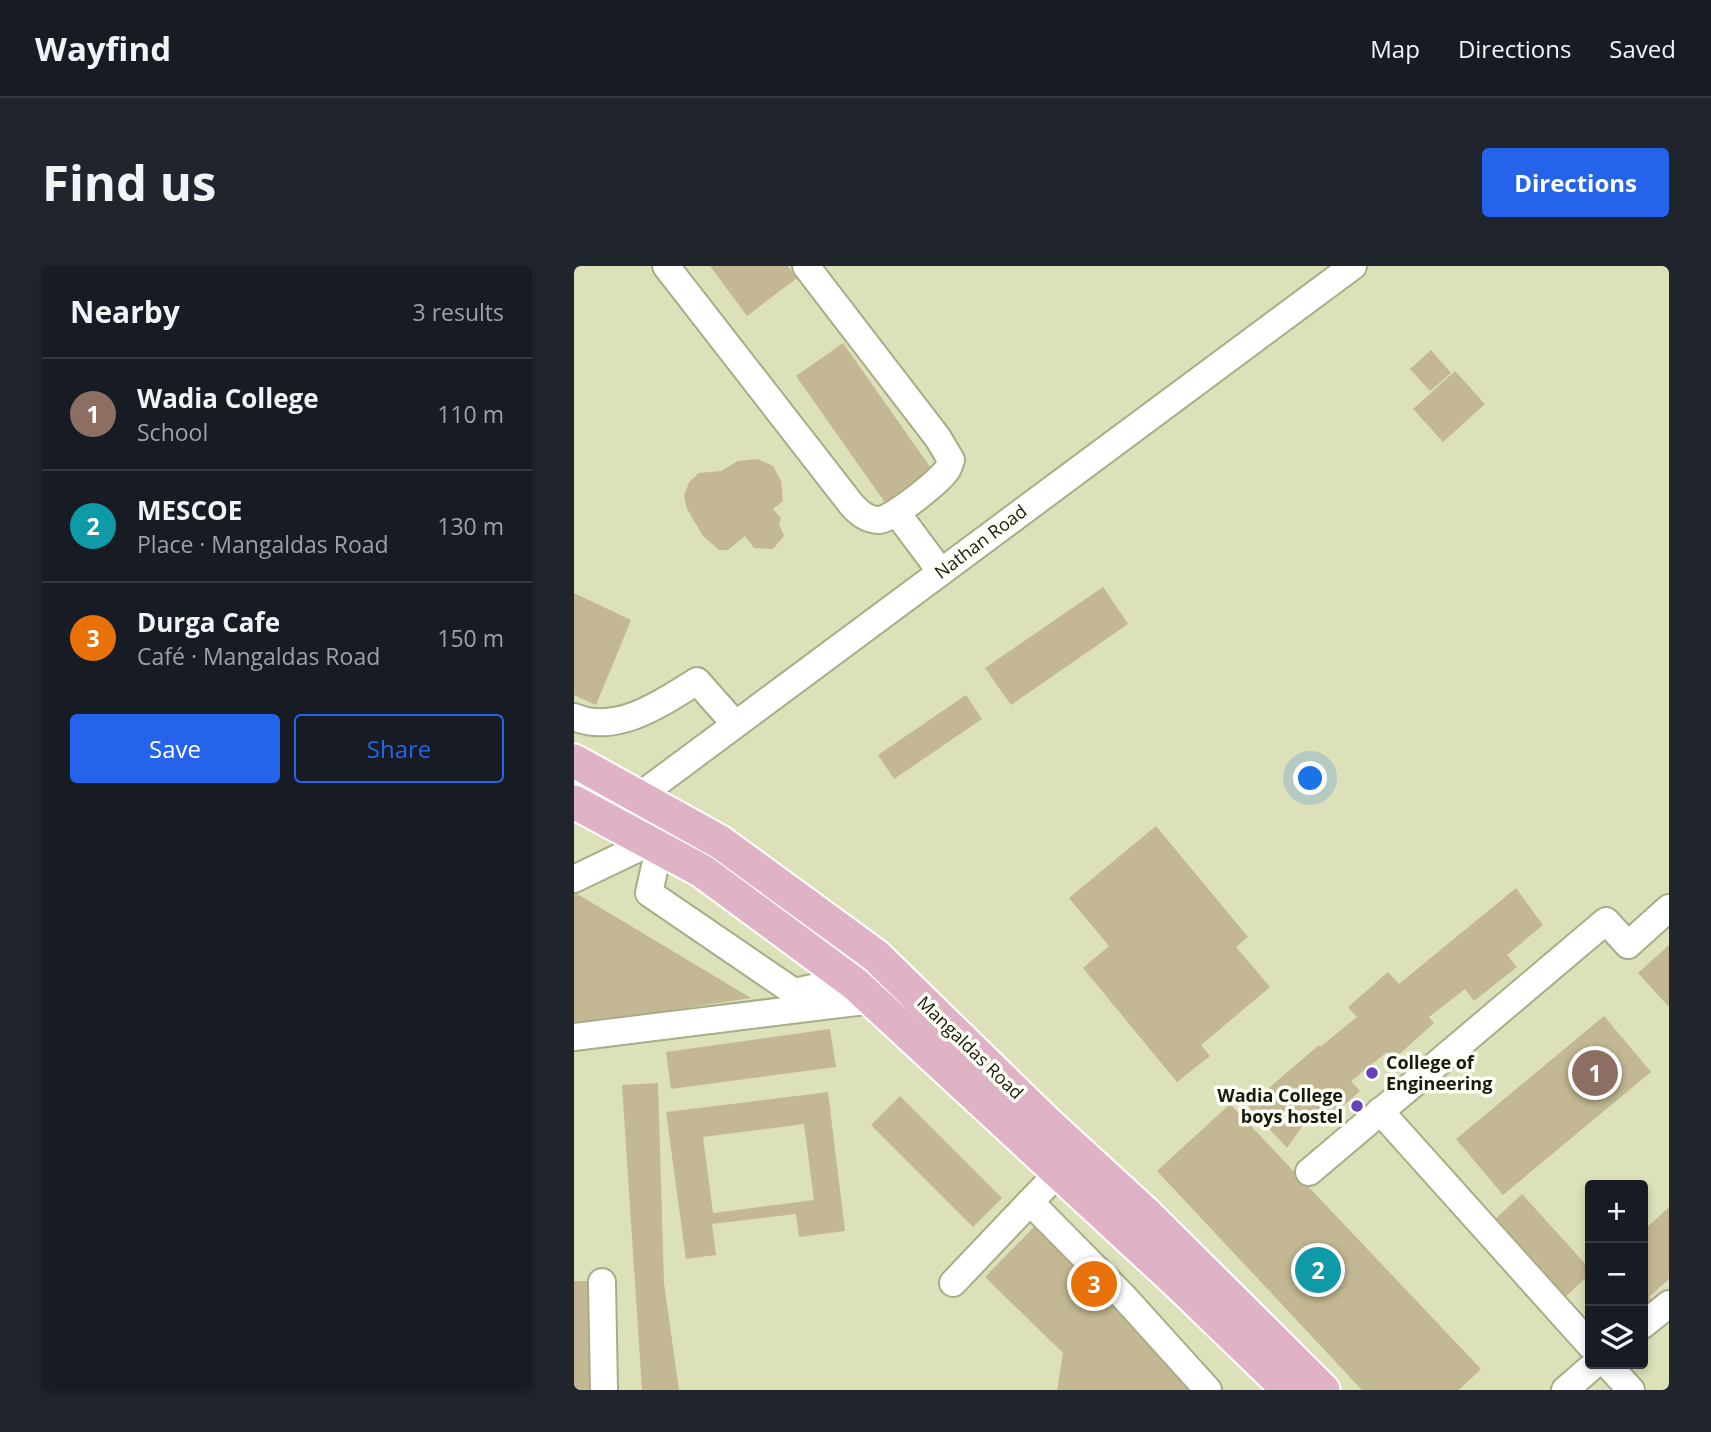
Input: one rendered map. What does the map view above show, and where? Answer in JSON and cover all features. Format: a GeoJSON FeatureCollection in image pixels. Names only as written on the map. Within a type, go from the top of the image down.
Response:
{"type":"FeatureCollection","features":[{"type":"Feature","properties":{"kind":"main road","name":"Mangaldas Road"},"geometry":{"type":"LineString","coordinates":[[574,761],[720,842],[876,956],[1049,1125],[1146,1214],[1323,1390]]}},
{"type":"Feature","properties":{"kind":"main road","name":"Mangaldas Road"},"geometry":{"type":"LineString","coordinates":[[574,802],[702,871],[861,990],[1175,1280],[1289,1390]]}},
{"type":"Feature","properties":{"kind":"street"},"geometry":{"type":"LineString","coordinates":[[666,266],[851,504],[859,513],[882,520],[897,513],[947,470],[951,460],[938,438],[806,266]]}},
{"type":"Feature","properties":{"kind":"street","name":"Nathan Road"},"geometry":{"type":"LineString","coordinates":[[861,990],[794,992],[649,893],[638,797],[1353,266]]}},
{"type":"Feature","properties":{"kind":"street"},"geometry":{"type":"LineString","coordinates":[[897,513],[941,572]]}},
{"type":"Feature","properties":{"kind":"street"},"geometry":{"type":"LineString","coordinates":[[574,717],[587,722],[615,721],[654,708],[697,681],[736,724]]}},
{"type":"Feature","properties":{"kind":"street"},"geometry":{"type":"LineString","coordinates":[[574,879],[643,840]]}},
{"type":"Feature","properties":{"kind":"street"},"geometry":{"type":"LineString","coordinates":[[1309,1172],[1606,921],[1628,945],[1669,908]]}},
{"type":"Feature","properties":{"kind":"street"},"geometry":{"type":"LineString","coordinates":[[574,1037],[861,990]]}},
{"type":"Feature","properties":{"kind":"street"},"geometry":{"type":"LineString","coordinates":[[1380,1111],[1585,1339]]}},
{"type":"Feature","properties":{"kind":"street"},"geometry":{"type":"LineString","coordinates":[[953,1283],[1059,1172]]}},
{"type":"Feature","properties":{"kind":"street"},"geometry":{"type":"LineString","coordinates":[[1030,1202],[1124,1297],[1208,1390]]}},
{"type":"Feature","properties":{"kind":"street"},"geometry":{"type":"LineString","coordinates":[[602,1282],[604,1390]]}},
{"type":"Feature","properties":{"kind":"street"},"geometry":{"type":"LineString","coordinates":[[1648,1321],[1669,1304]]}},
{"type":"Feature","properties":{"kind":"street"},"geometry":{"type":"LineString","coordinates":[[1565,1390],[1589,1369]]}},
{"type":"Feature","properties":{"kind":"street"},"geometry":{"type":"LineString","coordinates":[[1612,1369],[1631,1390]]}},
{"type":"Feature","properties":{"kind":"building"},"geometry":{"type":"Polygon","coordinates":[[[710,266],[788,266],[797,278],[747,316],[710,266]]]}},
{"type":"Feature","properties":{"kind":"building"},"geometry":{"type":"Polygon","coordinates":[[[843,343],[933,471],[886,504],[796,376],[843,343]]]}},
{"type":"Feature","properties":{"kind":"building"},"geometry":{"type":"Polygon","coordinates":[[[1431,350],[1451,373],[1430,391],[1410,369],[1431,350]]]}},
{"type":"Feature","properties":{"kind":"building"},"geometry":{"type":"Polygon","coordinates":[[[1455,371],[1485,404],[1443,442],[1413,409],[1455,371]]]}},
{"type":"Feature","properties":{"kind":"building"},"geometry":{"type":"Polygon","coordinates":[[[758,459],[773,466],[781,481],[783,501],[773,509],[781,518],[779,524],[784,536],[773,549],[754,548],[745,536],[728,550],[719,550],[703,536],[687,509],[684,496],[689,482],[699,473],[721,471],[738,461],[758,459]]]}},
{"type":"Feature","properties":{"kind":"building"},"geometry":{"type":"Polygon","coordinates":[[[1103,587],[1128,624],[1011,705],[985,668],[1103,587]]]}},
{"type":"Feature","properties":{"kind":"building"},"geometry":{"type":"Polygon","coordinates":[[[574,593],[631,620],[596,705],[574,695],[574,593]]]}},
{"type":"Feature","properties":{"kind":"building"},"geometry":{"type":"Polygon","coordinates":[[[966,695],[982,719],[894,779],[878,755],[966,695]]]}},
{"type":"Feature","properties":{"kind":"building"},"geometry":{"type":"Polygon","coordinates":[[[1156,826],[1248,937],[1236,947],[1270,987],[1201,1045],[1210,1056],[1177,1082],[1083,968],[1109,946],[1069,898],[1156,826]]]}},
{"type":"Feature","properties":{"kind":"building"},"geometry":{"type":"Polygon","coordinates":[[[1516,888],[1543,925],[1507,955],[1517,967],[1474,1001],[1465,989],[1429,1017],[1434,1023],[1394,1059],[1387,1052],[1351,1081],[1360,1091],[1324,1123],[1313,1111],[1287,1148],[1248,1106],[1319,1045],[1320,1047],[1357,1017],[1348,1007],[1388,972],[1399,984],[1516,888]]]}},
{"type":"Feature","properties":{"kind":"building"},"geometry":{"type":"Polygon","coordinates":[[[574,892],[751,998],[574,1025],[574,892]]]}},
{"type":"Feature","properties":{"kind":"building"},"geometry":{"type":"Polygon","coordinates":[[[1669,945],[1669,1007],[1638,973],[1669,945]]]}},
{"type":"Feature","properties":{"kind":"building"},"geometry":{"type":"Polygon","coordinates":[[[1604,1016],[1651,1072],[1503,1195],[1456,1139],[1604,1016]]]}},
{"type":"Feature","properties":{"kind":"building"},"geometry":{"type":"Polygon","coordinates":[[[830,1029],[836,1067],[671,1089],[666,1052],[830,1029]]]}},
{"type":"Feature","properties":{"kind":"building"},"geometry":{"type":"Polygon","coordinates":[[[658,1083],[664,1283],[679,1390],[642,1390],[622,1085],[658,1083]]]}},
{"type":"Feature","properties":{"kind":"building"},"geometry":{"type":"Polygon","coordinates":[[[828,1092],[845,1231],[799,1237],[796,1214],[712,1224],[716,1255],[686,1259],[666,1112],[828,1092]],[[804,1124],[703,1137],[713,1213],[814,1200],[804,1124]]]}},
{"type":"Feature","properties":{"kind":"building"},"geometry":{"type":"Polygon","coordinates":[[[900,1096],[1002,1198],[973,1227],[871,1125],[900,1096]]]}},
{"type":"Feature","properties":{"kind":"building"},"geometry":{"type":"Polygon","coordinates":[[[1230,1104],[1481,1369],[1459,1390],[1362,1390],[1157,1171],[1230,1104]]]}},
{"type":"Feature","properties":{"kind":"building"},"geometry":{"type":"Polygon","coordinates":[[[1522,1194],[1585,1263],[1585,1279],[1562,1300],[1492,1222],[1522,1194]]]}},
{"type":"Feature","properties":{"kind":"building"},"geometry":{"type":"Polygon","coordinates":[[[1669,1207],[1669,1279],[1649,1297],[1657,1305],[1648,1313],[1648,1243],[1648,1226],[1669,1207]]]}},
{"type":"Feature","properties":{"kind":"building"},"geometry":{"type":"Polygon","coordinates":[[[1035,1226],[1197,1390],[1057,1390],[1063,1353],[985,1277],[1035,1226]]]}},
{"type":"Feature","properties":{"kind":"building"},"geometry":{"type":"Polygon","coordinates":[[[574,1281],[591,1281],[595,1390],[574,1390],[574,1281]]]}},
{"type":"Feature","properties":{"kind":"place","name":"College of Engineering"},"geometry":{"type":"Point","coordinates":[1372,1073]}},
{"type":"Feature","properties":{"kind":"place","name":"Wadia College"},"geometry":{"type":"Point","coordinates":[1595,1073]}},
{"type":"Feature","properties":{"kind":"place","name":"Wadia College boys hostel"},"geometry":{"type":"Point","coordinates":[1357,1106]}},
{"type":"Feature","properties":{"kind":"place","name":"MESCOE"},"geometry":{"type":"Point","coordinates":[1318,1270]}},
{"type":"Feature","properties":{"kind":"place","name":"Durga Cafe"},"geometry":{"type":"Point","coordinates":[1094,1284]}}]}
